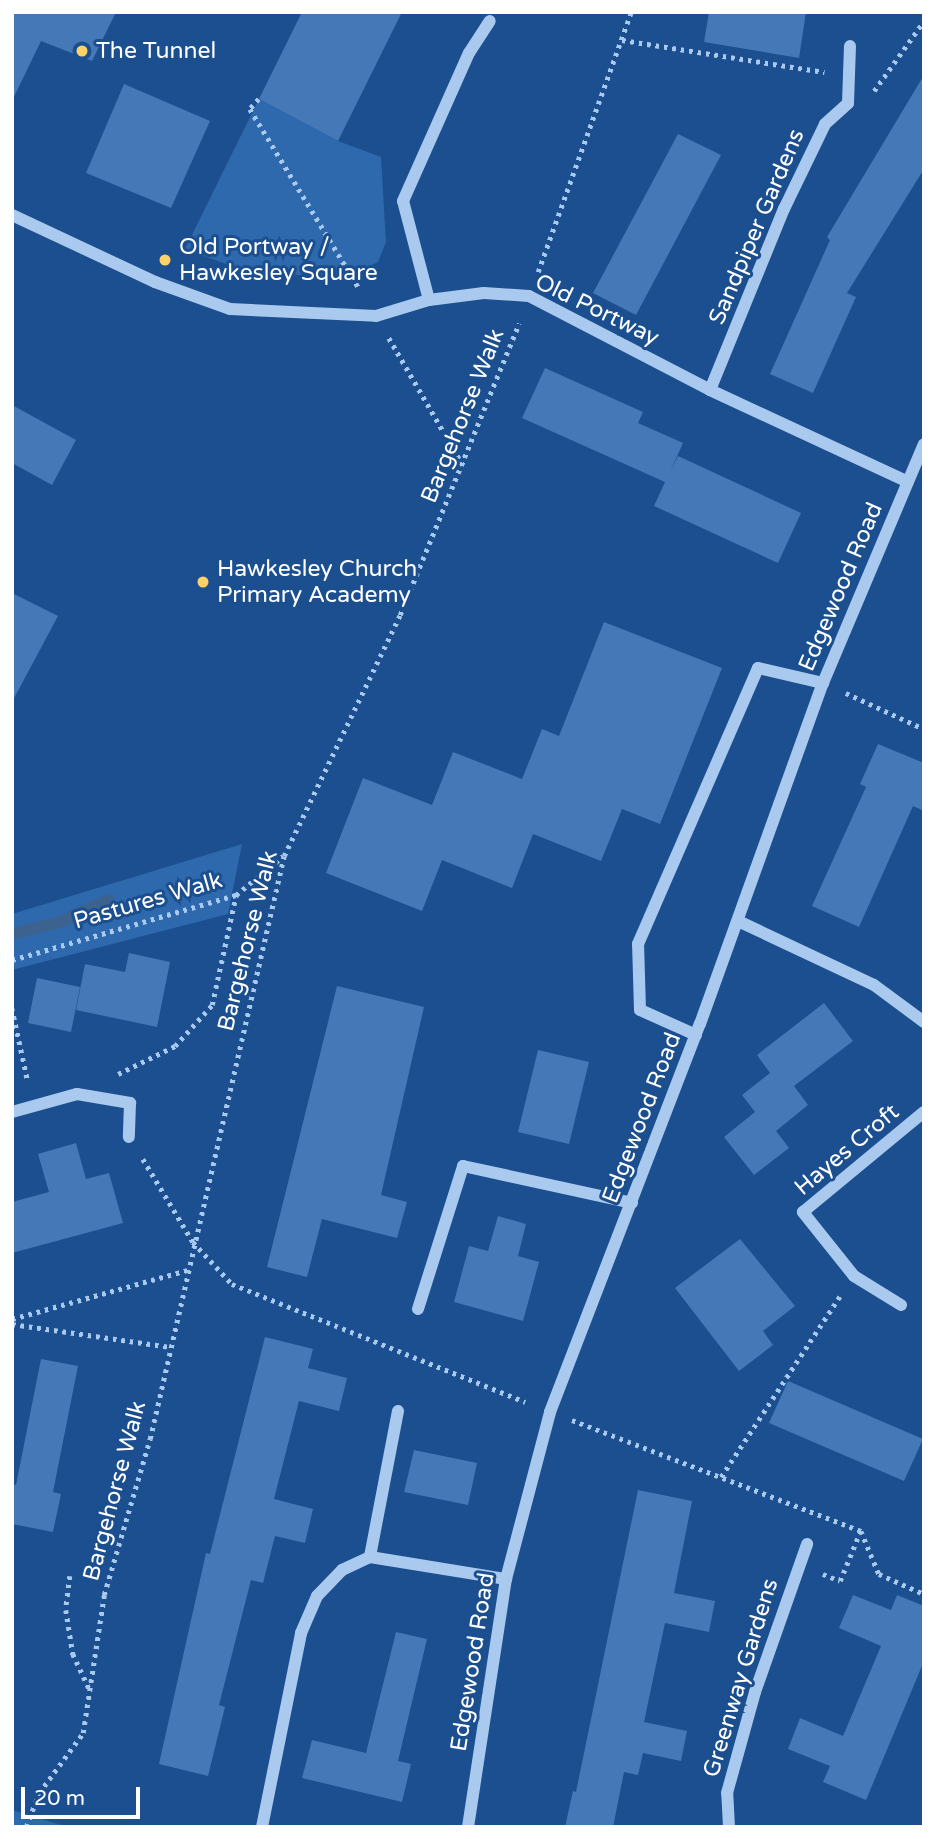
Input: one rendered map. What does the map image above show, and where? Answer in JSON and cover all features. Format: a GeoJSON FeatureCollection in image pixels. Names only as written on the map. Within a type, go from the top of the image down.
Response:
{"type":"FeatureCollection","features":[{"type":"Feature","properties":{"kind":"street"},"geometry":{"type":"LineString","coordinates":[[429,300],[403,201],[469,52],[490,21]]}},
{"type":"Feature","properties":{"kind":"street"},"geometry":{"type":"LineString","coordinates":[[848,103],[850,46]]}},
{"type":"Feature","properties":{"kind":"street","name":"Sandpiper Gardens"},"geometry":{"type":"LineString","coordinates":[[710,390],[784,208],[825,124],[848,103]]}},
{"type":"Feature","properties":{"kind":"street","name":"Old Portway"},"geometry":{"type":"LineString","coordinates":[[12,215],[155,282],[230,309],[376,316],[429,300],[484,293],[529,296],[710,390],[908,482]]}},
{"type":"Feature","properties":{"kind":"street","name":"Edgewood Road"},"geometry":{"type":"LineString","coordinates":[[468,1827],[506,1578],[551,1412],[696,1035],[823,683],[924,444]]}},
{"type":"Feature","properties":{"kind":"street"},"geometry":{"type":"LineString","coordinates":[[696,1035],[640,1010],[638,944],[758,668],[823,683]]}},
{"type":"Feature","properties":{"kind":"street"},"geometry":{"type":"LineString","coordinates":[[738,921],[874,985],[924,1022]]}},
{"type":"Feature","properties":{"kind":"street"},"geometry":{"type":"LineString","coordinates":[[12,1112],[77,1094],[130,1102],[129,1137]]}},
{"type":"Feature","properties":{"kind":"street","name":"Hayes Croft"},"geometry":{"type":"LineString","coordinates":[[901,1306],[854,1276],[803,1212],[924,1112]]}},
{"type":"Feature","properties":{"kind":"street"},"geometry":{"type":"LineString","coordinates":[[418,1309],[463,1166],[632,1203]]}},
{"type":"Feature","properties":{"kind":"street"},"geometry":{"type":"LineString","coordinates":[[370,1557],[398,1411]]}},
{"type":"Feature","properties":{"kind":"street","name":"Greenway Gardens"},"geometry":{"type":"LineString","coordinates":[[729,1827],[727,1793],[755,1692],[807,1544]]}},
{"type":"Feature","properties":{"kind":"street"},"geometry":{"type":"LineString","coordinates":[[262,1827],[301,1633],[317,1596],[342,1570],[370,1557],[506,1578]]}},
{"type":"Feature","properties":{"kind":"path","name":"Bargehorse Walk"},"geometry":{"type":"LineString","coordinates":[[26,1827],[38,1793],[83,1733],[104,1595],[150,1439],[193,1242],[284,856],[400,615],[464,465],[529,296],[631,12]]}},
{"type":"Feature","properties":{"kind":"path"},"geometry":{"type":"LineString","coordinates":[[848,103],[878,89],[924,21]]}},
{"type":"Feature","properties":{"kind":"path"},"geometry":{"type":"LineString","coordinates":[[621,40],[849,76]]}},
{"type":"Feature","properties":{"kind":"path"},"geometry":{"type":"LineString","coordinates":[[259,99],[250,109],[464,465]]}},
{"type":"Feature","properties":{"kind":"path"},"geometry":{"type":"LineString","coordinates":[[823,683],[924,729]]}},
{"type":"Feature","properties":{"kind":"path","name":"Pastures Walk"},"geometry":{"type":"LineString","coordinates":[[12,960],[236,895],[284,856]]}},
{"type":"Feature","properties":{"kind":"path"},"geometry":{"type":"LineString","coordinates":[[77,1094],[175,1046],[212,1005],[236,895]]}},
{"type":"Feature","properties":{"kind":"path"},"geometry":{"type":"LineString","coordinates":[[12,1008],[33,1106]]}},
{"type":"Feature","properties":{"kind":"path"},"geometry":{"type":"LineString","coordinates":[[129,1137],[193,1242],[232,1284],[551,1412],[861,1531],[878,1574],[924,1594]]}},
{"type":"Feature","properties":{"kind":"path"},"geometry":{"type":"LineString","coordinates":[[12,1322],[187,1270]]}},
{"type":"Feature","properties":{"kind":"path"},"geometry":{"type":"LineString","coordinates":[[721,1476],[854,1276]]}},
{"type":"Feature","properties":{"kind":"path"},"geometry":{"type":"LineString","coordinates":[[12,1322],[170,1348]]}},
{"type":"Feature","properties":{"kind":"path"},"geometry":{"type":"LineString","coordinates":[[799,1564],[840,1581],[861,1531]]}},
{"type":"Feature","properties":{"kind":"path"},"geometry":{"type":"LineString","coordinates":[[69,1576],[66,1610],[73,1654],[90,1689]]}},
{"type":"Feature","properties":{"kind":"shaded area"},"geometry":{"type":"Polygon","coordinates":[[[259,99],[338,141],[381,157],[386,242],[378,262],[351,275],[256,275],[185,249],[259,99]]]}},
{"type":"Feature","properties":{"kind":"shaded area"},"geometry":{"type":"Polygon","coordinates":[[[242,844],[228,914],[12,970],[12,914],[242,844]]]}},
{"type":"Feature","properties":{"kind":"shaded area"},"geometry":{"type":"Polygon","coordinates":[[[12,1810],[68,1827],[12,1827],[12,1810]]]}},
{"type":"Feature","properties":{"kind":"building","name":"The Tunnel"},"geometry":{"type":"Polygon","coordinates":[[[12,12],[116,12],[92,61],[41,41],[12,101],[12,12]]]}},
{"type":"Feature","properties":{"kind":"building"},"geometry":{"type":"Polygon","coordinates":[[[302,12],[402,12],[338,141],[259,99],[302,12]]]}},
{"type":"Feature","properties":{"kind":"building"},"geometry":{"type":"Polygon","coordinates":[[[709,12],[806,12],[799,58],[704,42],[709,12]]]}},
{"type":"Feature","properties":{"kind":"building"},"geometry":{"type":"Polygon","coordinates":[[[924,75],[924,169],[847,293],[856,297],[813,393],[770,374],[830,240],[827,237],[924,75]]]}},
{"type":"Feature","properties":{"kind":"building"},"geometry":{"type":"Polygon","coordinates":[[[124,84],[210,121],[171,208],[86,173],[124,84]]]}},
{"type":"Feature","properties":{"kind":"building"},"geometry":{"type":"Polygon","coordinates":[[[678,134],[721,155],[636,315],[593,293],[678,134]]]}},
{"type":"Feature","properties":{"kind":"building"},"geometry":{"type":"Polygon","coordinates":[[[545,368],[643,412],[638,423],[683,443],[670,472],[678,456],[801,513],[778,563],[654,506],[665,482],[522,418],[545,368]]]}},
{"type":"Feature","properties":{"kind":"building"},"geometry":{"type":"Polygon","coordinates":[[[12,405],[76,440],[52,485],[12,463],[12,405]]]}},
{"type":"Feature","properties":{"kind":"building"},"geometry":{"type":"Polygon","coordinates":[[[12,593],[58,616],[12,702],[12,593]]]}},
{"type":"Feature","properties":{"kind":"building"},"geometry":{"type":"Polygon","coordinates":[[[604,622],[722,668],[660,824],[622,809],[601,861],[533,834],[512,888],[442,860],[422,911],[326,873],[363,778],[432,805],[453,752],[522,779],[542,729],[559,736],[604,622]]]}},
{"type":"Feature","properties":{"kind":"building"},"geometry":{"type":"Polygon","coordinates":[[[878,744],[924,763],[924,811],[913,806],[859,927],[812,906],[866,787],[860,784],[878,744]]]}},
{"type":"Feature","properties":{"kind":"building"},"geometry":{"type":"Polygon","coordinates":[[[129,953],[170,962],[157,1027],[76,1010],[85,964],[125,972],[129,953]]]}},
{"type":"Feature","properties":{"kind":"building"},"geometry":{"type":"Polygon","coordinates":[[[37,978],[80,987],[71,1032],[28,1023],[37,978]]]}},
{"type":"Feature","properties":{"kind":"building"},"geometry":{"type":"Polygon","coordinates":[[[337,986],[424,1007],[381,1195],[407,1202],[397,1238],[322,1219],[307,1277],[267,1267],[337,986]]]}},
{"type":"Feature","properties":{"kind":"building"},"geometry":{"type":"Polygon","coordinates":[[[824,1003],[853,1041],[794,1086],[808,1105],[776,1131],[789,1148],[754,1175],[724,1137],[755,1112],[742,1095],[770,1073],[757,1055],[824,1003]]]}},
{"type":"Feature","properties":{"kind":"building"},"geometry":{"type":"Polygon","coordinates":[[[538,1050],[589,1062],[569,1144],[518,1132],[538,1050]]]}},
{"type":"Feature","properties":{"kind":"building"},"geometry":{"type":"Polygon","coordinates":[[[76,1143],[86,1179],[109,1173],[123,1223],[12,1253],[12,1202],[49,1192],[38,1154],[76,1143]]]}},
{"type":"Feature","properties":{"kind":"building"},"geometry":{"type":"Polygon","coordinates":[[[498,1216],[526,1224],[518,1256],[539,1262],[523,1321],[454,1302],[469,1246],[488,1251],[498,1216]]]}},
{"type":"Feature","properties":{"kind":"building"},"geometry":{"type":"Polygon","coordinates":[[[740,1239],[795,1306],[763,1331],[773,1345],[739,1371],[675,1288],[740,1239]]]}},
{"type":"Feature","properties":{"kind":"building"},"geometry":{"type":"Polygon","coordinates":[[[265,1337],[313,1349],[308,1368],[347,1378],[339,1411],[299,1401],[274,1499],[313,1509],[305,1543],[275,1536],[263,1583],[251,1580],[219,1705],[225,1707],[208,1776],[159,1764],[206,1553],[210,1554],[265,1337]]]}},
{"type":"Feature","properties":{"kind":"building"},"geometry":{"type":"Polygon","coordinates":[[[41,1359],[78,1366],[53,1492],[61,1494],[53,1532],[12,1524],[12,1484],[16,1485],[41,1359]]]}},
{"type":"Feature","properties":{"kind":"building"},"geometry":{"type":"Polygon","coordinates":[[[788,1381],[923,1439],[904,1481],[769,1423],[788,1381]]]}},
{"type":"Feature","properties":{"kind":"building"},"geometry":{"type":"Polygon","coordinates":[[[414,1450],[477,1463],[468,1505],[404,1492],[414,1450]]]}},
{"type":"Feature","properties":{"kind":"building"},"geometry":{"type":"Polygon","coordinates":[[[638,1490],[692,1501],[674,1593],[715,1601],[709,1632],[665,1623],[644,1722],[687,1731],[681,1761],[643,1753],[638,1775],[624,1772],[613,1827],[565,1827],[573,1791],[576,1792],[638,1490]]]}},
{"type":"Feature","properties":{"kind":"building"},"geometry":{"type":"Polygon","coordinates":[[[853,1595],[891,1610],[897,1595],[924,1606],[924,1661],[866,1800],[823,1782],[830,1766],[788,1749],[800,1718],[843,1736],[881,1646],[839,1628],[853,1595]]]}},
{"type":"Feature","properties":{"kind":"building"},"geometry":{"type":"Polygon","coordinates":[[[396,1632],[427,1639],[398,1761],[411,1764],[402,1802],[302,1778],[312,1740],[366,1753],[396,1632]]]}},
{"type":"Feature","properties":{"kind":"waterway"},"geometry":{"type":"LineString","coordinates":[[12,934],[60,922],[108,900]]}},
{"type":"Feature","properties":{"kind":"place","name":"The Tunnel"},"geometry":{"type":"Point","coordinates":[82,51]}},
{"type":"Feature","properties":{"kind":"place","name":"Old Portway / Hawkesley Square"},"geometry":{"type":"Point","coordinates":[165,260]}},
{"type":"Feature","properties":{"kind":"place","name":"Hawkesley Church Primary Academy"},"geometry":{"type":"Point","coordinates":[203,582]}}]}
